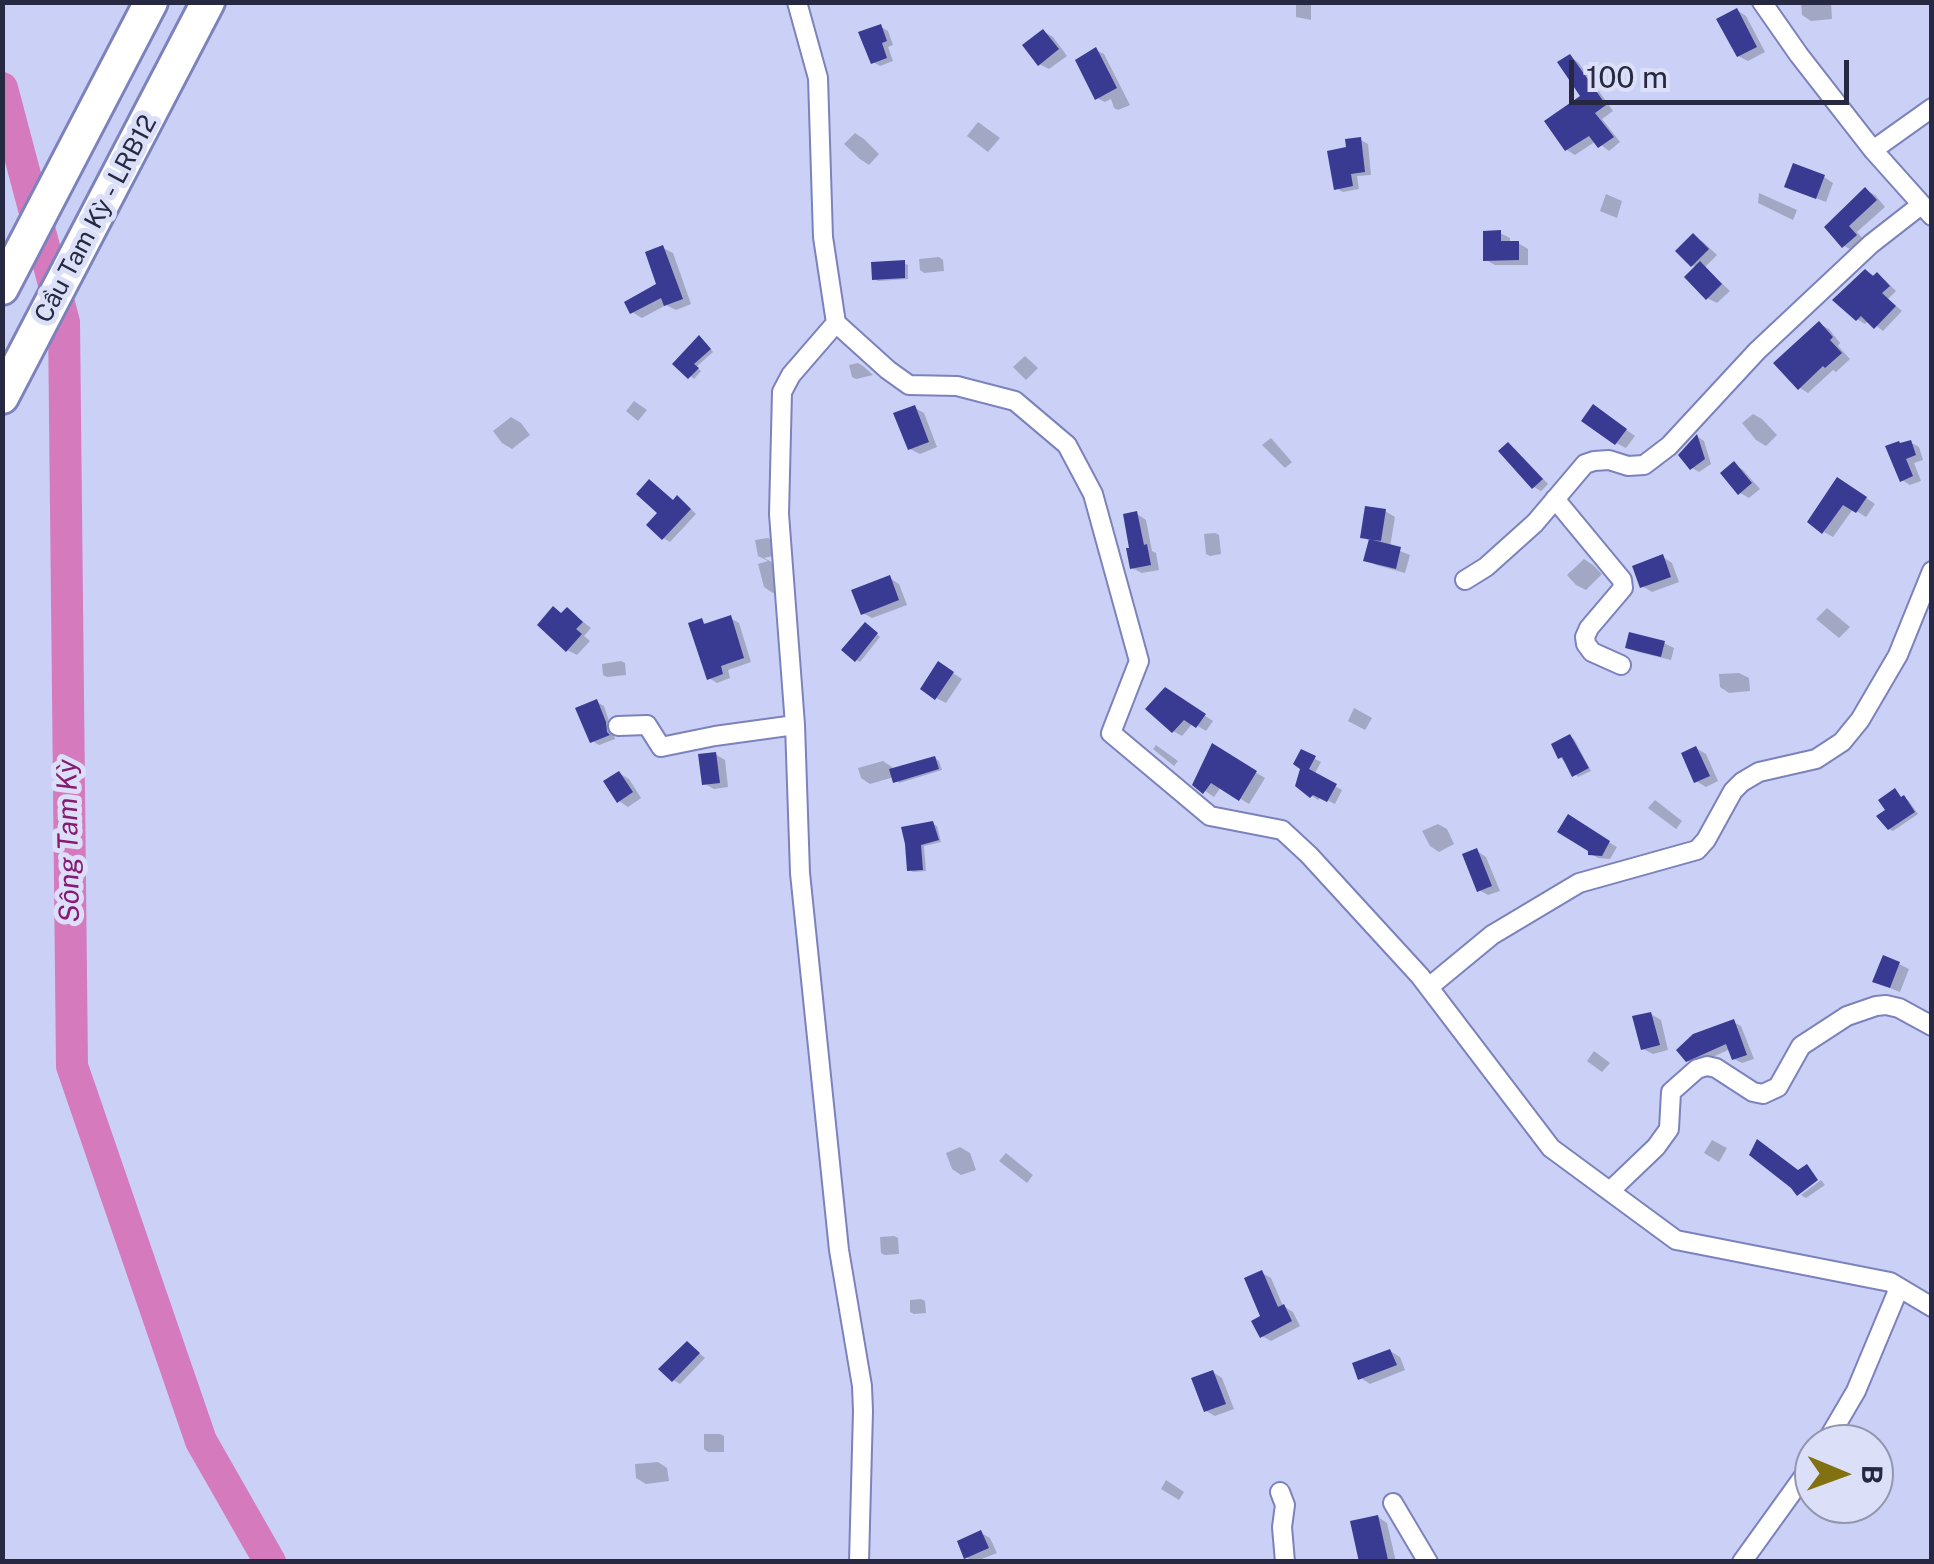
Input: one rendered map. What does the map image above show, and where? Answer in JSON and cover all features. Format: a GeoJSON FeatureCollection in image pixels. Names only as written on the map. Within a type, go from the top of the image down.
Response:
{"type":"FeatureCollection","features":[{"type":"Feature","properties":{"kind":"highway","name":"Cầu Tam Kỳ - LRB12"},"geometry":{"type":"LineString","coordinates":[[2,288],[151,2]]}},
{"type":"Feature","properties":{"kind":"highway","name":"Cầu Tam Kỳ - LRB12"},"geometry":{"type":"LineString","coordinates":[[2,397],[208,2]]}},
{"type":"Feature","properties":{"kind":"street"},"geometry":{"type":"LineString","coordinates":[[797,2],[818,78],[824,237],[836,323],[909,385],[957,386],[1015,401],[1067,445],[1093,494],[1139,661],[1111,733],[1210,816],[1282,830],[1428,987],[1552,1148],[1676,1240],[1890,1282],[1930,1304]]}},
{"type":"Feature","properties":{"kind":"street"},"geometry":{"type":"LineString","coordinates":[[1465,580],[1505,551],[1586,464],[1609,460],[1637,467],[1668,446],[1757,351],[1871,244],[1926,211],[1799,56],[1762,2]]}},
{"type":"Feature","properties":{"kind":"street"},"geometry":{"type":"LineString","coordinates":[[1874,150],[1932,108]]}},
{"type":"Feature","properties":{"kind":"street"},"geometry":{"type":"LineString","coordinates":[[836,323],[791,375],[782,392],[780,514],[795,725],[800,872],[839,1250],[862,1399],[859,1562]]}},
{"type":"Feature","properties":{"kind":"street"},"geometry":{"type":"LineString","coordinates":[[1555,499],[1622,580],[1623,588],[1585,636],[1592,652],[1620,664]]}},
{"type":"Feature","properties":{"kind":"street"},"geometry":{"type":"LineString","coordinates":[[1428,987],[1492,935],[1579,883],[1696,850],[1742,782],[1759,772],[1816,759],[1842,742],[1874,698],[1898,655],[1932,571]]}},
{"type":"Feature","properties":{"kind":"street"},"geometry":{"type":"LineString","coordinates":[[618,726],[646,725],[662,747],[795,725]]}},
{"type":"Feature","properties":{"kind":"street"},"geometry":{"type":"LineString","coordinates":[[1610,1191],[1669,1129],[1671,1092],[1696,1069],[1716,1068],[1753,1092],[1763,1094],[1778,1087],[1808,1040],[1848,1016],[1886,1005],[1932,1026]]}},
{"type":"Feature","properties":{"kind":"street"},"geometry":{"type":"LineString","coordinates":[[1836,1424],[1856,1390],[1899,1288]]}},
{"type":"Feature","properties":{"kind":"street"},"geometry":{"type":"LineString","coordinates":[[1742,1562],[1794,1490]]}},
{"type":"Feature","properties":{"kind":"street"},"geometry":{"type":"LineString","coordinates":[[1280,1492],[1286,1506],[1282,1528],[1286,1562]]}},
{"type":"Feature","properties":{"kind":"street"},"geometry":{"type":"LineString","coordinates":[[1394,1503],[1428,1562]]}},
{"type":"Feature","properties":{"kind":"building"},"geometry":{"type":"Polygon","coordinates":[[[1737,8],[1757,47],[1737,57],[1716,19],[1737,8]]]}},
{"type":"Feature","properties":{"kind":"building"},"geometry":{"type":"Polygon","coordinates":[[[881,24],[887,58],[871,64],[858,32],[881,24]]]}},
{"type":"Feature","properties":{"kind":"building"},"geometry":{"type":"Polygon","coordinates":[[[1043,29],[1059,49],[1038,66],[1022,45],[1043,29]]]}},
{"type":"Feature","properties":{"kind":"building"},"geometry":{"type":"Polygon","coordinates":[[[1096,47],[1117,88],[1095,100],[1075,60],[1096,47]]]}},
{"type":"Feature","properties":{"kind":"building"},"geometry":{"type":"Polygon","coordinates":[[[1570,54],[1606,105],[1595,113],[1614,137],[1598,148],[1589,136],[1565,151],[1544,121],[1580,96],[1557,62],[1570,54]]]}},
{"type":"Feature","properties":{"kind":"building"},"geometry":{"type":"Polygon","coordinates":[[[1361,137],[1365,172],[1351,174],[1353,186],[1334,190],[1327,151],[1346,147],[1345,139],[1361,137]]]}},
{"type":"Feature","properties":{"kind":"building"},"geometry":{"type":"Polygon","coordinates":[[[1793,163],[1825,175],[1816,199],[1784,187],[1793,163]]]}},
{"type":"Feature","properties":{"kind":"building"},"geometry":{"type":"Polygon","coordinates":[[[1865,187],[1877,200],[1849,226],[1857,235],[1842,248],[1824,227],[1865,187]]]}},
{"type":"Feature","properties":{"kind":"building"},"geometry":{"type":"Polygon","coordinates":[[[1501,230],[1501,241],[1519,241],[1519,260],[1483,261],[1483,231],[1501,230]]]}},
{"type":"Feature","properties":{"kind":"building"},"geometry":{"type":"Polygon","coordinates":[[[1693,233],[1709,249],[1691,267],[1675,251],[1693,233]]]}},
{"type":"Feature","properties":{"kind":"building"},"geometry":{"type":"Polygon","coordinates":[[[663,245],[683,299],[664,306],[661,298],[630,314],[624,302],[656,284],[645,252],[663,245]]]}},
{"type":"Feature","properties":{"kind":"building"},"geometry":{"type":"Polygon","coordinates":[[[905,260],[905,278],[872,280],[871,262],[905,260]]]}},
{"type":"Feature","properties":{"kind":"building"},"geometry":{"type":"Polygon","coordinates":[[[1700,261],[1722,284],[1706,300],[1684,277],[1700,261]]]}},
{"type":"Feature","properties":{"kind":"building"},"geometry":{"type":"Polygon","coordinates":[[[1865,269],[1873,276],[1877,272],[1890,286],[1882,293],[1896,306],[1874,329],[1861,316],[1856,321],[1832,300],[1865,269]]]}},
{"type":"Feature","properties":{"kind":"building"},"geometry":{"type":"Polygon","coordinates":[[[1819,321],[1842,353],[1798,390],[1773,363],[1819,321]]]}},
{"type":"Feature","properties":{"kind":"building"},"geometry":{"type":"Polygon","coordinates":[[[699,335],[711,349],[694,364],[699,368],[688,379],[672,364],[699,335]]]}},
{"type":"Feature","properties":{"kind":"building"},"geometry":{"type":"Polygon","coordinates":[[[1593,404],[1627,429],[1615,445],[1581,421],[1593,404]]]}},
{"type":"Feature","properties":{"kind":"building"},"geometry":{"type":"Polygon","coordinates":[[[915,405],[929,442],[908,450],[893,413],[915,405]]]}},
{"type":"Feature","properties":{"kind":"building"},"geometry":{"type":"Polygon","coordinates":[[[1697,434],[1705,459],[1690,470],[1678,455],[1697,434]]]}},
{"type":"Feature","properties":{"kind":"building"},"geometry":{"type":"Polygon","coordinates":[[[1911,440],[1916,455],[1906,459],[1913,476],[1900,482],[1885,446],[1911,440]]]}},
{"type":"Feature","properties":{"kind":"building"},"geometry":{"type":"Polygon","coordinates":[[[1508,442],[1543,479],[1532,489],[1498,451],[1508,442]]]}},
{"type":"Feature","properties":{"kind":"building"},"geometry":{"type":"Polygon","coordinates":[[[1734,461],[1752,483],[1738,495],[1720,473],[1734,461]]]}},
{"type":"Feature","properties":{"kind":"building"},"geometry":{"type":"Polygon","coordinates":[[[1837,477],[1867,497],[1856,513],[1843,505],[1822,534],[1807,522],[1837,477]]]}},
{"type":"Feature","properties":{"kind":"building"},"geometry":{"type":"Polygon","coordinates":[[[649,479],[673,500],[677,495],[691,509],[662,540],[646,525],[657,513],[636,494],[649,479]]]}},
{"type":"Feature","properties":{"kind":"building"},"geometry":{"type":"Polygon","coordinates":[[[1365,506],[1386,509],[1381,541],[1360,538],[1365,506]]]}},
{"type":"Feature","properties":{"kind":"building"},"geometry":{"type":"Polygon","coordinates":[[[1137,511],[1151,565],[1130,569],[1123,514],[1137,511]]]}},
{"type":"Feature","properties":{"kind":"building"},"geometry":{"type":"Polygon","coordinates":[[[1369,539],[1401,547],[1396,569],[1363,561],[1369,539]]]}},
{"type":"Feature","properties":{"kind":"building"},"geometry":{"type":"Polygon","coordinates":[[[1663,554],[1671,577],[1640,588],[1632,566],[1663,554]]]}},
{"type":"Feature","properties":{"kind":"building"},"geometry":{"type":"Polygon","coordinates":[[[890,575],[899,600],[861,615],[851,590],[890,575]]]}},
{"type":"Feature","properties":{"kind":"building"},"geometry":{"type":"Polygon","coordinates":[[[553,606],[561,613],[567,607],[583,622],[576,629],[582,634],[566,652],[537,625],[553,606]]]}},
{"type":"Feature","properties":{"kind":"building"},"geometry":{"type":"Polygon","coordinates":[[[731,615],[744,658],[721,666],[723,674],[707,680],[688,623],[702,618],[704,624],[731,615]]]}},
{"type":"Feature","properties":{"kind":"building"},"geometry":{"type":"Polygon","coordinates":[[[865,622],[878,633],[855,662],[841,650],[865,622]]]}},
{"type":"Feature","properties":{"kind":"building"},"geometry":{"type":"Polygon","coordinates":[[[1629,632],[1665,641],[1661,657],[1625,648],[1629,632]]]}},
{"type":"Feature","properties":{"kind":"building"},"geometry":{"type":"Polygon","coordinates":[[[938,661],[954,672],[935,700],[920,689],[938,661]]]}},
{"type":"Feature","properties":{"kind":"building"},"geometry":{"type":"Polygon","coordinates":[[[1165,687],[1206,714],[1196,728],[1184,720],[1172,733],[1145,709],[1165,687]]]}},
{"type":"Feature","properties":{"kind":"building"},"geometry":{"type":"Polygon","coordinates":[[[597,699],[610,735],[590,743],[575,708],[597,699]]]}},
{"type":"Feature","properties":{"kind":"building"},"geometry":{"type":"Polygon","coordinates":[[[1570,734],[1589,768],[1572,777],[1551,744],[1570,734]]]}},
{"type":"Feature","properties":{"kind":"building"},"geometry":{"type":"Polygon","coordinates":[[[1212,743],[1257,771],[1239,801],[1211,783],[1203,794],[1192,785],[1212,743]]]}},
{"type":"Feature","properties":{"kind":"building"},"geometry":{"type":"Polygon","coordinates":[[[1696,746],[1710,776],[1694,783],[1681,753],[1696,746]]]}},
{"type":"Feature","properties":{"kind":"building"},"geometry":{"type":"Polygon","coordinates":[[[1301,749],[1316,756],[1309,769],[1337,784],[1327,802],[1313,795],[1310,798],[1295,786],[1300,769],[1293,764],[1301,749]]]}},
{"type":"Feature","properties":{"kind":"building"},"geometry":{"type":"Polygon","coordinates":[[[716,752],[720,783],[702,785],[698,754],[716,752]]]}},
{"type":"Feature","properties":{"kind":"building"},"geometry":{"type":"Polygon","coordinates":[[[935,756],[939,769],[893,783],[889,769],[935,756]]]}},
{"type":"Feature","properties":{"kind":"building"},"geometry":{"type":"Polygon","coordinates":[[[619,771],[633,792],[617,803],[603,781],[619,771]]]}},
{"type":"Feature","properties":{"kind":"building"},"geometry":{"type":"Polygon","coordinates":[[[1895,788],[1915,812],[1888,830],[1876,816],[1885,810],[1878,800],[1895,788]]]}},
{"type":"Feature","properties":{"kind":"building"},"geometry":{"type":"Polygon","coordinates":[[[1568,814],[1610,841],[1602,856],[1588,855],[1588,851],[1557,832],[1568,814]]]}},
{"type":"Feature","properties":{"kind":"building"},"geometry":{"type":"Polygon","coordinates":[[[933,821],[939,840],[921,845],[923,870],[907,871],[901,827],[933,821]]]}},
{"type":"Feature","properties":{"kind":"building"},"geometry":{"type":"Polygon","coordinates":[[[1477,848],[1492,886],[1477,892],[1462,854],[1477,848]]]}},
{"type":"Feature","properties":{"kind":"building"},"geometry":{"type":"Polygon","coordinates":[[[1883,955],[1900,962],[1890,988],[1872,982],[1883,955]]]}},
{"type":"Feature","properties":{"kind":"building"},"geometry":{"type":"Polygon","coordinates":[[[1651,1012],[1660,1045],[1641,1050],[1632,1016],[1651,1012]]]}},
{"type":"Feature","properties":{"kind":"building"},"geometry":{"type":"Polygon","coordinates":[[[1734,1019],[1747,1055],[1732,1060],[1726,1044],[1686,1062],[1676,1050],[1693,1034],[1734,1019]]]}},
{"type":"Feature","properties":{"kind":"building"},"geometry":{"type":"Polygon","coordinates":[[[1757,1139],[1798,1170],[1807,1164],[1818,1180],[1797,1196],[1749,1155],[1757,1139]]]}},
{"type":"Feature","properties":{"kind":"building"},"geometry":{"type":"Polygon","coordinates":[[[1262,1270],[1278,1307],[1284,1304],[1292,1321],[1260,1338],[1251,1321],[1260,1316],[1244,1278],[1262,1270]]]}},
{"type":"Feature","properties":{"kind":"building"},"geometry":{"type":"Polygon","coordinates":[[[687,1341],[700,1353],[672,1382],[658,1369],[687,1341]]]}},
{"type":"Feature","properties":{"kind":"building"},"geometry":{"type":"Polygon","coordinates":[[[1390,1349],[1397,1365],[1358,1380],[1352,1363],[1390,1349]]]}},
{"type":"Feature","properties":{"kind":"building"},"geometry":{"type":"Polygon","coordinates":[[[1213,1370],[1226,1404],[1204,1412],[1191,1378],[1213,1370]]]}},
{"type":"Feature","properties":{"kind":"building"},"geometry":{"type":"Polygon","coordinates":[[[1378,1515],[1388,1560],[1359,1562],[1350,1521],[1378,1515]]]}},
{"type":"Feature","properties":{"kind":"building"},"geometry":{"type":"Polygon","coordinates":[[[981,1530],[989,1548],[964,1559],[957,1541],[981,1530]]]}},
{"type":"Feature","properties":{"kind":"waterway","name":"Sông Tam Kỳ"},"geometry":{"type":"LineString","coordinates":[[2,88],[64,322],[72,1066],[201,1441],[270,1562]]}}]}
